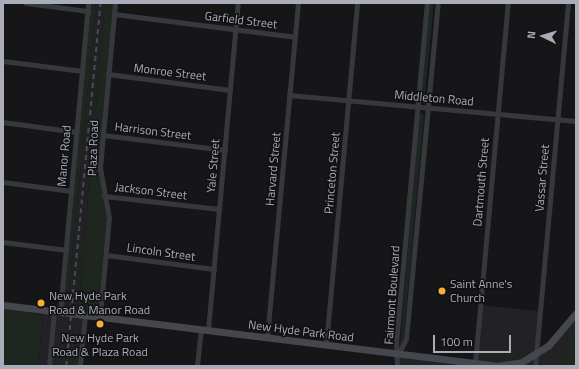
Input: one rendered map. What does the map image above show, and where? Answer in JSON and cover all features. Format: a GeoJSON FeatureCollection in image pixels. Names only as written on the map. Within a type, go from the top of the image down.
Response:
{"type":"FeatureCollection","features":[{"type":"Feature","properties":{"kind":"main road","name":"New Hyde Park Road"},"geometry":{"type":"LineString","coordinates":[[3,305],[475,363],[512,364],[536,354],[558,338],[576,313]]}},
{"type":"Feature","properties":{"kind":"street"},"geometry":{"type":"LineString","coordinates":[[26,3],[88,11]]}},
{"type":"Feature","properties":{"kind":"street","name":"Manor Road"},"geometry":{"type":"LineString","coordinates":[[49,366],[66,250],[88,3]]}},
{"type":"Feature","properties":{"kind":"street","name":"Plaza Road"},"geometry":{"type":"LineString","coordinates":[[100,316],[109,218],[100,175],[115,3]]}},
{"type":"Feature","properties":{"kind":"street","name":"Yale Street"},"geometry":{"type":"LineString","coordinates":[[197,366],[214,270],[238,3]]}},
{"type":"Feature","properties":{"kind":"street","name":"Harvard Street"},"geometry":{"type":"LineString","coordinates":[[267,337],[298,3]]}},
{"type":"Feature","properties":{"kind":"street","name":"Princeton Street"},"geometry":{"type":"LineString","coordinates":[[326,345],[358,3]]}},
{"type":"Feature","properties":{"kind":"street","name":"Fairmont Boulevard"},"geometry":{"type":"LineString","coordinates":[[398,354],[396,343],[427,3]]}},
{"type":"Feature","properties":{"kind":"street","name":"Fairmont Boulevard"},"geometry":{"type":"LineString","coordinates":[[398,354],[406,339],[438,3]]}},
{"type":"Feature","properties":{"kind":"street","name":"Dartmouth Street"},"geometry":{"type":"LineString","coordinates":[[475,363],[508,3]]}},
{"type":"Feature","properties":{"kind":"street","name":"Vassar Street"},"geometry":{"type":"LineString","coordinates":[[535,366],[568,3]]}},
{"type":"Feature","properties":{"kind":"street","name":"Garfield Street"},"geometry":{"type":"LineString","coordinates":[[114,14],[295,36]]}},
{"type":"Feature","properties":{"kind":"street"},"geometry":{"type":"LineString","coordinates":[[3,61],[82,71]]}},
{"type":"Feature","properties":{"kind":"street","name":"Monroe Street"},"geometry":{"type":"LineString","coordinates":[[108,74],[230,90]]}},
{"type":"Feature","properties":{"kind":"street","name":"Middleton Road"},"geometry":{"type":"LineString","coordinates":[[290,95],[576,121]]}},
{"type":"Feature","properties":{"kind":"street"},"geometry":{"type":"LineString","coordinates":[[3,122],[76,132]]}},
{"type":"Feature","properties":{"kind":"street","name":"Harrison Street"},"geometry":{"type":"LineString","coordinates":[[103,135],[225,150]]}},
{"type":"Feature","properties":{"kind":"street"},"geometry":{"type":"LineString","coordinates":[[3,182],[71,191]]}},
{"type":"Feature","properties":{"kind":"street","name":"Jackson Street"},"geometry":{"type":"LineString","coordinates":[[104,196],[219,209]]}},
{"type":"Feature","properties":{"kind":"street"},"geometry":{"type":"LineString","coordinates":[[3,242],[66,250]]}},
{"type":"Feature","properties":{"kind":"street","name":"Lincoln Street"},"geometry":{"type":"LineString","coordinates":[[106,255],[214,270]]}},
{"type":"Feature","properties":{"kind":"street"},"geometry":{"type":"LineString","coordinates":[[80,366],[85,315]]}},
{"type":"Feature","properties":{"kind":"street"},"geometry":{"type":"LineString","coordinates":[[397,366],[398,354]]}},
{"type":"Feature","properties":{"kind":"shaded area"},"geometry":{"type":"Polygon","coordinates":[[[89,3],[96,3],[67,311],[61,311],[89,3]]]}},
{"type":"Feature","properties":{"kind":"shaded area"},"geometry":{"type":"Polygon","coordinates":[[[96,3],[105,3],[78,312],[84,313],[79,366],[38,366],[44,309],[67,311],[96,3]]]}},
{"type":"Feature","properties":{"kind":"shaded area"},"geometry":{"type":"Polygon","coordinates":[[[105,3],[114,3],[100,174],[109,216],[101,315],[78,313],[105,3]]]}},
{"type":"Feature","properties":{"kind":"shaded area"},"geometry":{"type":"Polygon","coordinates":[[[430,3],[434,3],[424,103],[421,100],[430,3]]]}},
{"type":"Feature","properties":{"kind":"shaded area"},"geometry":{"type":"Polygon","coordinates":[[[422,113],[424,116],[403,344],[400,346],[419,115],[422,113]]]}},
{"type":"Feature","properties":{"kind":"shaded area"},"geometry":{"type":"Polygon","coordinates":[[[479,305],[539,311],[535,354],[569,325],[565,366],[397,366],[399,354],[474,361],[479,305]]]}},
{"type":"Feature","properties":{"kind":"shaded area"},"geometry":{"type":"Polygon","coordinates":[[[3,309],[43,315],[38,366],[3,366],[3,309]]]}},
{"type":"Feature","properties":{"kind":"shaded area"},"geometry":{"type":"Polygon","coordinates":[[[576,315],[576,366],[565,366],[569,325],[576,315]]]}},
{"type":"Feature","properties":{"kind":"railway"},"geometry":{"type":"LineString","coordinates":[[66,366],[100,3]]}},
{"type":"Feature","properties":{"kind":"place","name":"Saint Anne's Church"},"geometry":{"type":"Point","coordinates":[442,291]}},
{"type":"Feature","properties":{"kind":"place","name":"New Hyde Park Road & Manor Road"},"geometry":{"type":"Point","coordinates":[41,303]}},
{"type":"Feature","properties":{"kind":"place","name":"New Hyde Park Road & Plaza Road"},"geometry":{"type":"Point","coordinates":[100,324]}}]}
